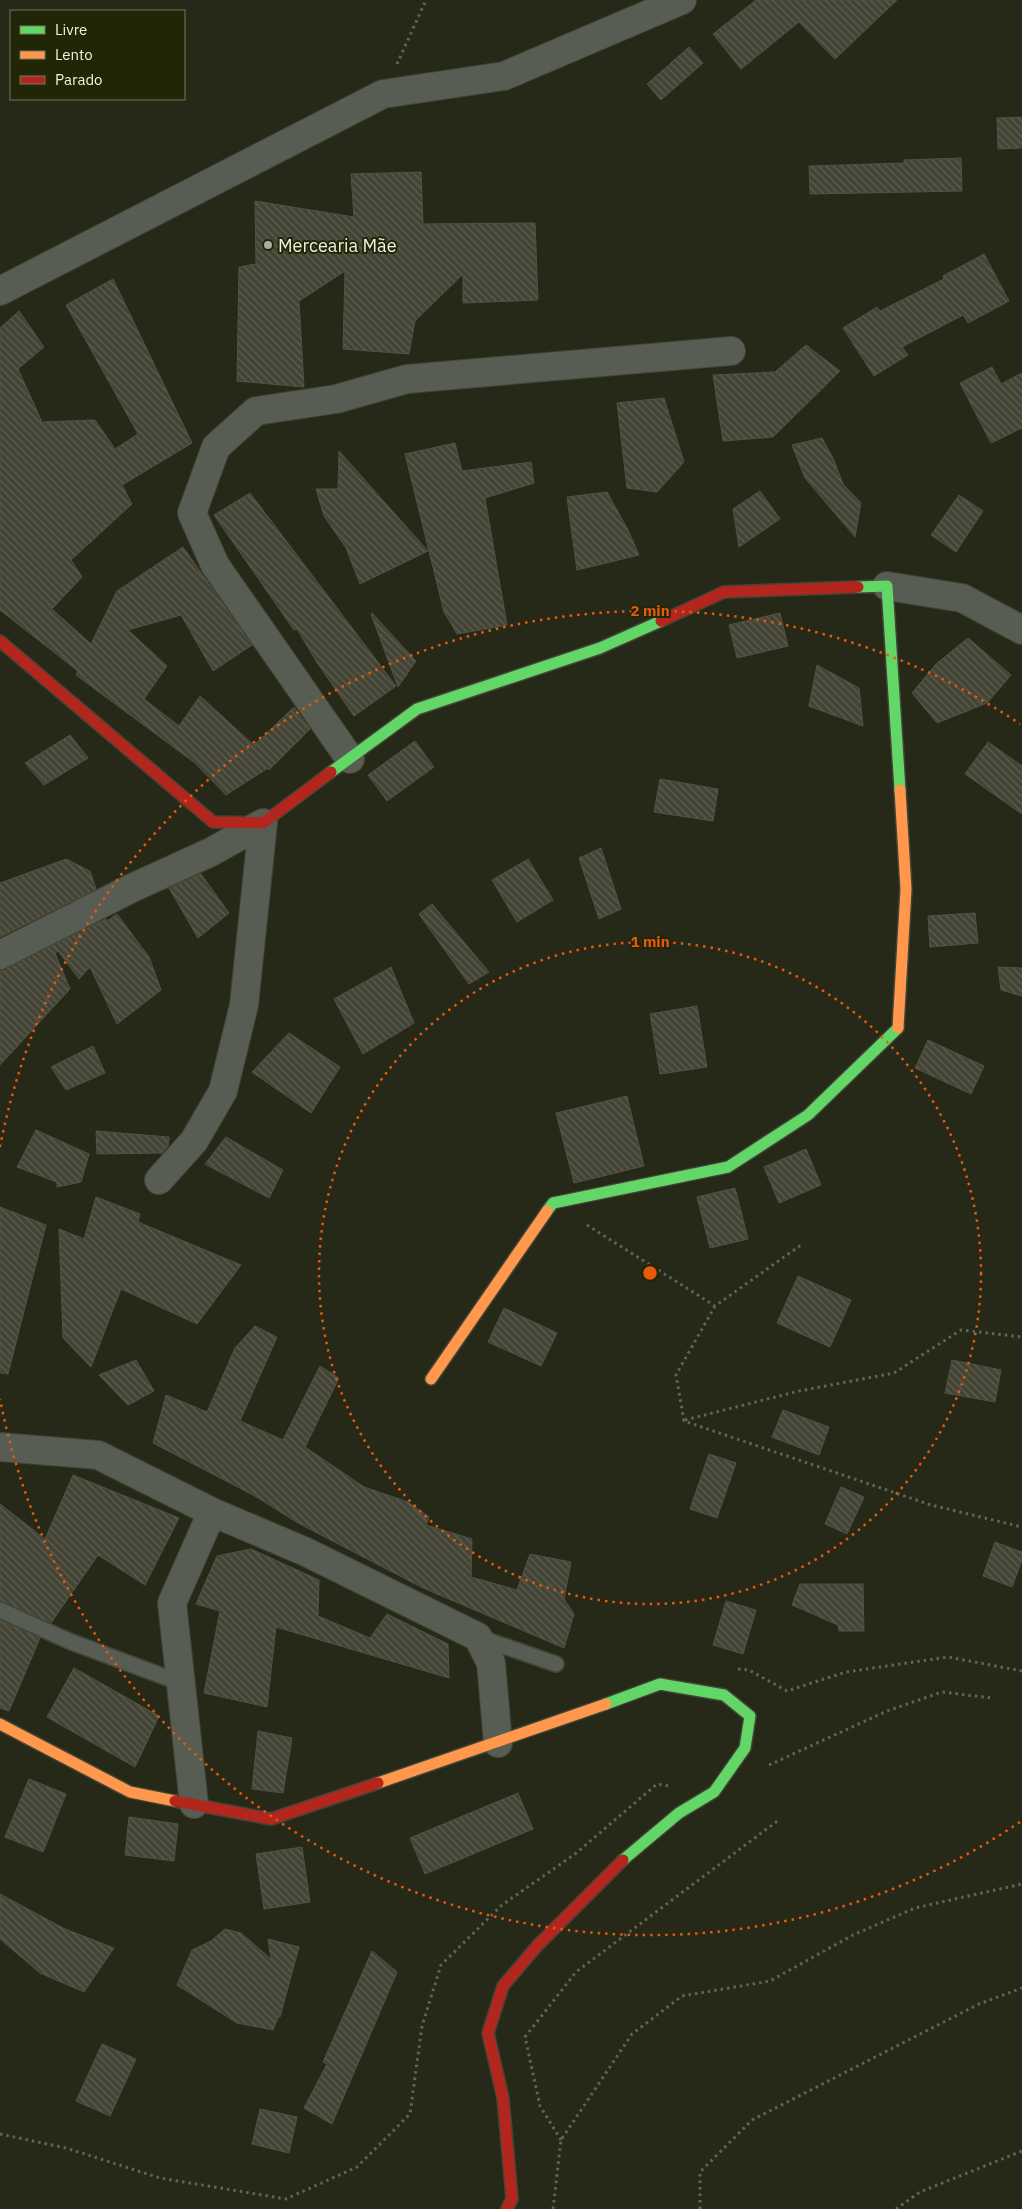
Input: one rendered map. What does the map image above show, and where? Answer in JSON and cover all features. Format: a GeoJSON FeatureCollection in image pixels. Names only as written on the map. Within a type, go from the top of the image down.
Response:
{"type":"FeatureCollection","features":[{"type":"Feature","properties":{"kind":"street"},"geometry":{"type":"LineString","coordinates":[[0,292],[383,94],[504,76],[682,0]]}},
{"type":"Feature","properties":{"kind":"street"},"geometry":{"type":"LineString","coordinates":[[350,759],[216,565],[192,513],[216,447],[256,411],[336,399],[407,379],[731,351]]}},
{"type":"Feature","properties":{"kind":"street"},"geometry":{"type":"LineString","coordinates":[[431,1379],[553,1203],[728,1167],[808,1115],[898,1027],[906,889],[887,586]]}},
{"type":"Feature","properties":{"kind":"street"},"geometry":{"type":"LineString","coordinates":[[0,955],[132,888],[210,852],[263,822],[417,709],[600,648],[724,592],[887,586],[962,598],[1022,630]]}},
{"type":"Feature","properties":{"kind":"street"},"geometry":{"type":"LineString","coordinates":[[0,641],[213,822],[263,822]]}},
{"type":"Feature","properties":{"kind":"street"},"geometry":{"type":"LineString","coordinates":[[159,1180],[194,1141],[223,1091],[244,1005],[263,822]]}},
{"type":"Feature","properties":{"kind":"street"},"geometry":{"type":"LineString","coordinates":[[0,1447],[98,1455],[212,1512],[306,1552],[478,1637],[490,1663],[498,1743]]}},
{"type":"Feature","properties":{"kind":"street"},"geometry":{"type":"LineString","coordinates":[[194,1804],[172,1602],[212,1512]]}},
{"type":"Feature","properties":{"kind":"street"},"geometry":{"type":"LineString","coordinates":[[0,1724],[130,1792],[270,1819],[498,1743],[660,1684],[724,1694],[750,1716],[745,1748],[714,1792],[679,1813],[626,1857],[536,1946],[503,1986],[488,2033],[502,2098],[512,2199],[507,2209]]}},
{"type":"Feature","properties":{"kind":"lane"},"geometry":{"type":"LineString","coordinates":[[0,1610],[69,1641],[181,1683]]}},
{"type":"Feature","properties":{"kind":"lane"},"geometry":{"type":"LineString","coordinates":[[478,1637],[556,1664]]}},
{"type":"Feature","properties":{"kind":"path"},"geometry":{"type":"LineString","coordinates":[[383,94],[426,0]]}},
{"type":"Feature","properties":{"kind":"path"},"geometry":{"type":"LineString","coordinates":[[553,1203],[715,1306]]}},
{"type":"Feature","properties":{"kind":"path"},"geometry":{"type":"LineString","coordinates":[[684,1421],[676,1375],[715,1306],[801,1245]]}},
{"type":"Feature","properties":{"kind":"path"},"geometry":{"type":"LineString","coordinates":[[684,1421],[799,1392],[894,1373],[961,1330],[1022,1337]]}},
{"type":"Feature","properties":{"kind":"path"},"geometry":{"type":"LineString","coordinates":[[684,1421],[931,1505],[1022,1527]]}},
{"type":"Feature","properties":{"kind":"path"},"geometry":{"type":"LineString","coordinates":[[730,1669],[749,1670],[787,1691],[846,1672],[948,1657],[1022,1671]]}},
{"type":"Feature","properties":{"kind":"path"},"geometry":{"type":"LineString","coordinates":[[766,1766],[887,1711],[942,1692],[992,1698]]}},
{"type":"Feature","properties":{"kind":"path"},"geometry":{"type":"LineString","coordinates":[[0,2134],[66,2148],[160,2178],[286,2199],[357,2167],[410,2114],[422,2026],[440,1965],[502,1905],[575,1854],[657,1784],[714,1792]]}},
{"type":"Feature","properties":{"kind":"path"},"geometry":{"type":"LineString","coordinates":[[561,2140],[540,2106],[525,2037],[576,1972],[780,1819]]}},
{"type":"Feature","properties":{"kind":"path"},"geometry":{"type":"LineString","coordinates":[[553,2209],[561,2140],[632,2034],[682,1996],[770,1981],[854,1936],[916,1908],[1022,1884]]}},
{"type":"Feature","properties":{"kind":"path"},"geometry":{"type":"LineString","coordinates":[[700,2209],[700,2172],[752,2120],[979,2004],[1022,1988]]}},
{"type":"Feature","properties":{"kind":"path"},"geometry":{"type":"LineString","coordinates":[[896,2209],[920,2192],[1022,2152]]}},
{"type":"Feature","properties":{"kind":"building"},"geometry":{"type":"Polygon","coordinates":[[[756,0],[897,0],[835,59],[799,22],[741,69],[713,34],[756,0]]]}},
{"type":"Feature","properties":{"kind":"building"},"geometry":{"type":"Polygon","coordinates":[[[689,47],[703,63],[661,100],[647,84],[689,47]]]}},
{"type":"Feature","properties":{"kind":"building"},"geometry":{"type":"Polygon","coordinates":[[[1022,117],[1022,148],[998,149],[997,118],[1022,117]]]}},
{"type":"Feature","properties":{"kind":"building"},"geometry":{"type":"Polygon","coordinates":[[[961,158],[962,191],[810,194],[809,166],[904,163],[904,160],[961,158]]]}},
{"type":"Feature","properties":{"kind":"building"},"geometry":{"type":"Polygon","coordinates":[[[421,172],[423,224],[535,223],[538,300],[463,303],[463,274],[415,321],[409,354],[343,349],[345,271],[299,301],[304,387],[237,381],[239,267],[256,264],[255,201],[354,217],[351,174],[421,172]]]}},
{"type":"Feature","properties":{"kind":"building"},"geometry":{"type":"Polygon","coordinates":[[[984,254],[1009,301],[968,323],[963,315],[902,347],[908,355],[874,376],[843,328],[877,307],[880,311],[944,279],[943,276],[984,254]]]}},
{"type":"Feature","properties":{"kind":"building"},"geometry":{"type":"Polygon","coordinates":[[[113,279],[192,443],[122,485],[132,504],[71,560],[82,577],[52,609],[91,644],[117,591],[183,547],[252,645],[213,671],[181,615],[128,630],[167,666],[144,699],[179,726],[200,696],[256,747],[254,745],[294,707],[310,729],[269,770],[268,768],[226,795],[195,763],[76,675],[78,671],[0,610],[0,328],[19,311],[44,347],[18,369],[42,422],[95,420],[115,449],[138,434],[66,305],[113,279]]]}},
{"type":"Feature","properties":{"kind":"building"},"geometry":{"type":"Polygon","coordinates":[[[806,345],[840,371],[773,437],[723,441],[713,375],[775,372],[806,345]]]}},
{"type":"Feature","properties":{"kind":"building"},"geometry":{"type":"Polygon","coordinates":[[[992,367],[1001,384],[1022,373],[1022,428],[991,443],[960,383],[992,367]]]}},
{"type":"Feature","properties":{"kind":"building"},"geometry":{"type":"Polygon","coordinates":[[[664,398],[684,462],[657,492],[627,488],[617,403],[664,398]]]}},
{"type":"Feature","properties":{"kind":"building"},"geometry":{"type":"Polygon","coordinates":[[[822,438],[833,458],[843,484],[861,503],[855,537],[805,478],[792,445],[822,438]]]}},
{"type":"Feature","properties":{"kind":"building"},"geometry":{"type":"Polygon","coordinates":[[[455,443],[462,471],[531,462],[534,483],[485,498],[507,625],[457,634],[444,612],[405,454],[455,443]]]}},
{"type":"Feature","properties":{"kind":"building"},"geometry":{"type":"Polygon","coordinates":[[[339,451],[428,551],[360,584],[346,548],[324,516],[316,489],[338,489],[339,451]]]}},
{"type":"Feature","properties":{"kind":"building"},"geometry":{"type":"Polygon","coordinates":[[[760,491],[780,519],[739,547],[733,509],[760,491]]]}},
{"type":"Feature","properties":{"kind":"building"},"geometry":{"type":"Polygon","coordinates":[[[607,492],[628,530],[639,555],[577,570],[567,497],[607,492]]]}},
{"type":"Feature","properties":{"kind":"building"},"geometry":{"type":"Polygon","coordinates":[[[250,493],[396,686],[354,716],[316,661],[297,629],[294,630],[214,515],[250,493]]]}},
{"type":"Feature","properties":{"kind":"building"},"geometry":{"type":"Polygon","coordinates":[[[959,495],[983,511],[956,552],[931,535],[959,495]]]}},
{"type":"Feature","properties":{"kind":"building"},"geometry":{"type":"Polygon","coordinates":[[[780,613],[788,646],[737,658],[729,625],[780,613]]]}},
{"type":"Feature","properties":{"kind":"building"},"geometry":{"type":"Polygon","coordinates":[[[371,614],[416,661],[398,687],[371,614]]]}},
{"type":"Feature","properties":{"kind":"building"},"geometry":{"type":"Polygon","coordinates":[[[968,638],[1011,675],[987,703],[937,723],[912,693],[936,664],[968,638]]]}},
{"type":"Feature","properties":{"kind":"building"},"geometry":{"type":"Polygon","coordinates":[[[817,665],[859,688],[863,726],[809,706],[817,665]]]}},
{"type":"Feature","properties":{"kind":"building"},"geometry":{"type":"Polygon","coordinates":[[[70,735],[88,758],[44,785],[25,763],[70,735]]]}},
{"type":"Feature","properties":{"kind":"building"},"geometry":{"type":"Polygon","coordinates":[[[415,741],[434,767],[387,801],[368,775],[415,741]]]}},
{"type":"Feature","properties":{"kind":"building"},"geometry":{"type":"Polygon","coordinates":[[[988,742],[1022,766],[1022,814],[965,774],[988,742]]]}},
{"type":"Feature","properties":{"kind":"building"},"geometry":{"type":"Polygon","coordinates":[[[660,779],[718,789],[713,821],[654,812],[660,779]]]}},
{"type":"Feature","properties":{"kind":"building"},"geometry":{"type":"Polygon","coordinates":[[[601,848],[621,909],[599,919],[579,858],[601,848]]]}},
{"type":"Feature","properties":{"kind":"building"},"geometry":{"type":"Polygon","coordinates":[[[66,859],[90,871],[96,889],[0,937],[0,883],[66,859]]]}},
{"type":"Feature","properties":{"kind":"building"},"geometry":{"type":"Polygon","coordinates":[[[528,859],[553,900],[517,922],[492,880],[528,859]]]}},
{"type":"Feature","properties":{"kind":"building"},"geometry":{"type":"Polygon","coordinates":[[[201,874],[229,913],[198,938],[169,888],[201,874]]]}},
{"type":"Feature","properties":{"kind":"building"},"geometry":{"type":"Polygon","coordinates":[[[432,904],[489,972],[469,984],[419,914],[432,904]]]}},
{"type":"Feature","properties":{"kind":"building"},"geometry":{"type":"Polygon","coordinates":[[[975,913],[978,943],[930,947],[928,916],[975,913]]]}},
{"type":"Feature","properties":{"kind":"building"},"geometry":{"type":"Polygon","coordinates":[[[117,914],[149,957],[161,990],[117,1024],[90,967],[79,979],[58,951],[55,953],[70,989],[0,1065],[0,970],[106,919],[107,921],[117,914]]]}},
{"type":"Feature","properties":{"kind":"building"},"geometry":{"type":"Polygon","coordinates":[[[391,967],[414,1023],[363,1054],[334,999],[391,967]]]}},
{"type":"Feature","properties":{"kind":"building"},"geometry":{"type":"Polygon","coordinates":[[[998,967],[1022,968],[1022,996],[1001,990],[998,967]]]}},
{"type":"Feature","properties":{"kind":"building"},"geometry":{"type":"Polygon","coordinates":[[[697,1006],[707,1067],[660,1074],[650,1014],[697,1006]]]}},
{"type":"Feature","properties":{"kind":"building"},"geometry":{"type":"Polygon","coordinates":[[[289,1033],[340,1067],[311,1113],[252,1072],[289,1033]]]}},
{"type":"Feature","properties":{"kind":"building"},"geometry":{"type":"Polygon","coordinates":[[[928,1040],[984,1066],[971,1094],[915,1068],[928,1040]]]}},
{"type":"Feature","properties":{"kind":"building"},"geometry":{"type":"Polygon","coordinates":[[[93,1046],[105,1073],[66,1090],[51,1067],[93,1046]]]}},
{"type":"Feature","properties":{"kind":"building"},"geometry":{"type":"Polygon","coordinates":[[[627,1096],[644,1166],[574,1183],[556,1113],[627,1096]]]}},
{"type":"Feature","properties":{"kind":"building"},"geometry":{"type":"Polygon","coordinates":[[[36,1130],[89,1154],[81,1182],[57,1187],[57,1182],[17,1167],[36,1130]]]}},
{"type":"Feature","properties":{"kind":"building"},"geometry":{"type":"Polygon","coordinates":[[[96,1131],[169,1137],[168,1146],[162,1153],[97,1154],[96,1131]]]}},
{"type":"Feature","properties":{"kind":"building"},"geometry":{"type":"Polygon","coordinates":[[[226,1137],[283,1170],[269,1198],[205,1164],[226,1137]]]}},
{"type":"Feature","properties":{"kind":"building"},"geometry":{"type":"Polygon","coordinates":[[[806,1149],[821,1185],[779,1203],[764,1167],[806,1149]]]}},
{"type":"Feature","properties":{"kind":"building"},"geometry":{"type":"Polygon","coordinates":[[[735,1188],[748,1239],[710,1248],[697,1197],[735,1188]]]}},
{"type":"Feature","properties":{"kind":"building"},"geometry":{"type":"Polygon","coordinates":[[[96,1197],[140,1214],[138,1222],[241,1265],[197,1324],[121,1289],[91,1367],[63,1338],[59,1229],[84,1239],[96,1197]]]}},
{"type":"Feature","properties":{"kind":"building"},"geometry":{"type":"Polygon","coordinates":[[[0,1207],[46,1225],[8,1374],[0,1373],[0,1207]]]}},
{"type":"Feature","properties":{"kind":"building"},"geometry":{"type":"Polygon","coordinates":[[[798,1276],[851,1300],[830,1347],[777,1323],[798,1276]]]}},
{"type":"Feature","properties":{"kind":"building"},"geometry":{"type":"Polygon","coordinates":[[[504,1308],[557,1333],[541,1366],[488,1342],[504,1308]]]}},
{"type":"Feature","properties":{"kind":"building"},"geometry":{"type":"Polygon","coordinates":[[[255,1326],[277,1337],[240,1421],[283,1440],[320,1366],[339,1378],[305,1447],[364,1487],[408,1502],[429,1517],[426,1525],[472,1539],[471,1577],[517,1590],[530,1554],[571,1562],[564,1599],[574,1614],[564,1648],[423,1588],[298,1523],[255,1496],[153,1443],[166,1395],[207,1412],[235,1348],[255,1326]]]}},
{"type":"Feature","properties":{"kind":"building"},"geometry":{"type":"Polygon","coordinates":[[[136,1360],[154,1391],[128,1405],[99,1375],[136,1360]]]}},
{"type":"Feature","properties":{"kind":"building"},"geometry":{"type":"Polygon","coordinates":[[[952,1360],[1001,1370],[995,1402],[945,1393],[952,1360]]]}},
{"type":"Feature","properties":{"kind":"building"},"geometry":{"type":"Polygon","coordinates":[[[783,1410],[829,1427],[819,1455],[772,1437],[783,1410]]]}},
{"type":"Feature","properties":{"kind":"building"},"geometry":{"type":"Polygon","coordinates":[[[709,1454],[736,1463],[717,1518],[690,1509],[709,1454]]]}},
{"type":"Feature","properties":{"kind":"building"},"geometry":{"type":"Polygon","coordinates":[[[73,1475],[179,1518],[145,1585],[98,1555],[51,1623],[0,1601],[0,1504],[45,1539],[73,1475]]]}},
{"type":"Feature","properties":{"kind":"building"},"geometry":{"type":"Polygon","coordinates":[[[841,1487],[864,1497],[847,1534],[825,1524],[841,1487]]]}},
{"type":"Feature","properties":{"kind":"building"},"geometry":{"type":"Polygon","coordinates":[[[995,1542],[1022,1552],[1022,1560],[1012,1587],[983,1576],[995,1542]]]}},
{"type":"Feature","properties":{"kind":"building"},"geometry":{"type":"Polygon","coordinates":[[[251,1549],[319,1580],[318,1616],[370,1638],[387,1614],[448,1644],[449,1678],[276,1627],[267,1707],[204,1693],[220,1611],[196,1604],[217,1556],[251,1549]]]}},
{"type":"Feature","properties":{"kind":"building"},"geometry":{"type":"Polygon","coordinates":[[[800,1584],[863,1584],[864,1631],[839,1631],[838,1625],[792,1605],[800,1584]]]}},
{"type":"Feature","properties":{"kind":"building"},"geometry":{"type":"Polygon","coordinates":[[[726,1601],[756,1610],[743,1654],[713,1645],[726,1601]]]}},
{"type":"Feature","properties":{"kind":"building"},"geometry":{"type":"Polygon","coordinates":[[[0,1620],[40,1638],[9,1711],[0,1708],[0,1620]]]}},
{"type":"Feature","properties":{"kind":"building"},"geometry":{"type":"Polygon","coordinates":[[[74,1668],[159,1716],[135,1767],[47,1717],[74,1668]]]}},
{"type":"Feature","properties":{"kind":"building"},"geometry":{"type":"Polygon","coordinates":[[[258,1731],[292,1738],[283,1793],[252,1789],[258,1731]]]}},
{"type":"Feature","properties":{"kind":"building"},"geometry":{"type":"Polygon","coordinates":[[[29,1779],[66,1794],[43,1852],[5,1837],[29,1779]]]}},
{"type":"Feature","properties":{"kind":"building"},"geometry":{"type":"Polygon","coordinates":[[[518,1793],[533,1829],[425,1874],[410,1838],[518,1793]]]}},
{"type":"Feature","properties":{"kind":"building"},"geometry":{"type":"Polygon","coordinates":[[[129,1817],[178,1824],[174,1861],[125,1855],[129,1817]]]}},
{"type":"Feature","properties":{"kind":"building"},"geometry":{"type":"Polygon","coordinates":[[[302,1847],[310,1902],[264,1909],[256,1854],[302,1847]]]}},
{"type":"Feature","properties":{"kind":"building"},"geometry":{"type":"Polygon","coordinates":[[[0,1894],[65,1929],[114,1948],[84,1992],[40,1973],[0,1939],[0,1894]]]}},
{"type":"Feature","properties":{"kind":"building"},"geometry":{"type":"Polygon","coordinates":[[[225,1929],[241,1933],[271,1959],[268,1939],[299,1947],[280,2017],[279,2015],[273,2030],[237,2023],[177,1985],[192,1950],[211,1941],[225,1929]]]}},
{"type":"Feature","properties":{"kind":"building"},"geometry":{"type":"Polygon","coordinates":[[[372,1951],[397,1972],[332,2124],[304,2108],[327,2064],[323,2062],[372,1951]]]}},
{"type":"Feature","properties":{"kind":"building"},"geometry":{"type":"Polygon","coordinates":[[[102,2044],[136,2059],[110,2116],[76,2101],[102,2044]]]}},
{"type":"Feature","properties":{"kind":"building"},"geometry":{"type":"Polygon","coordinates":[[[260,2109],[297,2117],[289,2153],[252,2144],[260,2109]]]}},
{"type":"Feature","properties":{"kind":"traffic: fast"},"geometry":{"type":"LineString","coordinates":[[858,587],[887,586],[900,790]]}},
{"type":"Feature","properties":{"kind":"traffic: fast"},"geometry":{"type":"LineString","coordinates":[[331,772],[417,709],[600,648],[661,621]]}},
{"type":"Feature","properties":{"kind":"traffic: fast"},"geometry":{"type":"LineString","coordinates":[[547,1211],[553,1203],[728,1167],[808,1115],[898,1028]]}},
{"type":"Feature","properties":{"kind":"traffic: fast"},"geometry":{"type":"LineString","coordinates":[[606,1704],[660,1684],[724,1695],[750,1716],[745,1748],[714,1792],[679,1813],[623,1860]]}},
{"type":"Feature","properties":{"kind":"traffic: slow"},"geometry":{"type":"LineString","coordinates":[[898,1028],[906,889],[900,790]]}},
{"type":"Feature","properties":{"kind":"traffic: slow"},"geometry":{"type":"LineString","coordinates":[[431,1379],[547,1211]]}},
{"type":"Feature","properties":{"kind":"traffic: slow"},"geometry":{"type":"LineString","coordinates":[[378,1783],[606,1704]]}},
{"type":"Feature","properties":{"kind":"traffic: slow"},"geometry":{"type":"LineString","coordinates":[[0,1724],[130,1792],[175,1801]]}},
{"type":"Feature","properties":{"kind":"traffic: jam"},"geometry":{"type":"LineString","coordinates":[[661,621],[724,592],[858,587]]}},
{"type":"Feature","properties":{"kind":"traffic: jam"},"geometry":{"type":"LineString","coordinates":[[0,641],[213,822],[263,823],[331,772]]}},
{"type":"Feature","properties":{"kind":"traffic: jam"},"geometry":{"type":"LineString","coordinates":[[175,1801],[271,1819],[378,1783]]}},
{"type":"Feature","properties":{"kind":"traffic: jam"},"geometry":{"type":"LineString","coordinates":[[507,2209],[512,2199],[503,2098],[488,2033],[503,1986],[537,1946],[623,1860]]}},
{"type":"Feature","properties":{"kind":"place","name":"Mercearia Mãe"},"geometry":{"type":"Point","coordinates":[268,245]}}]}
